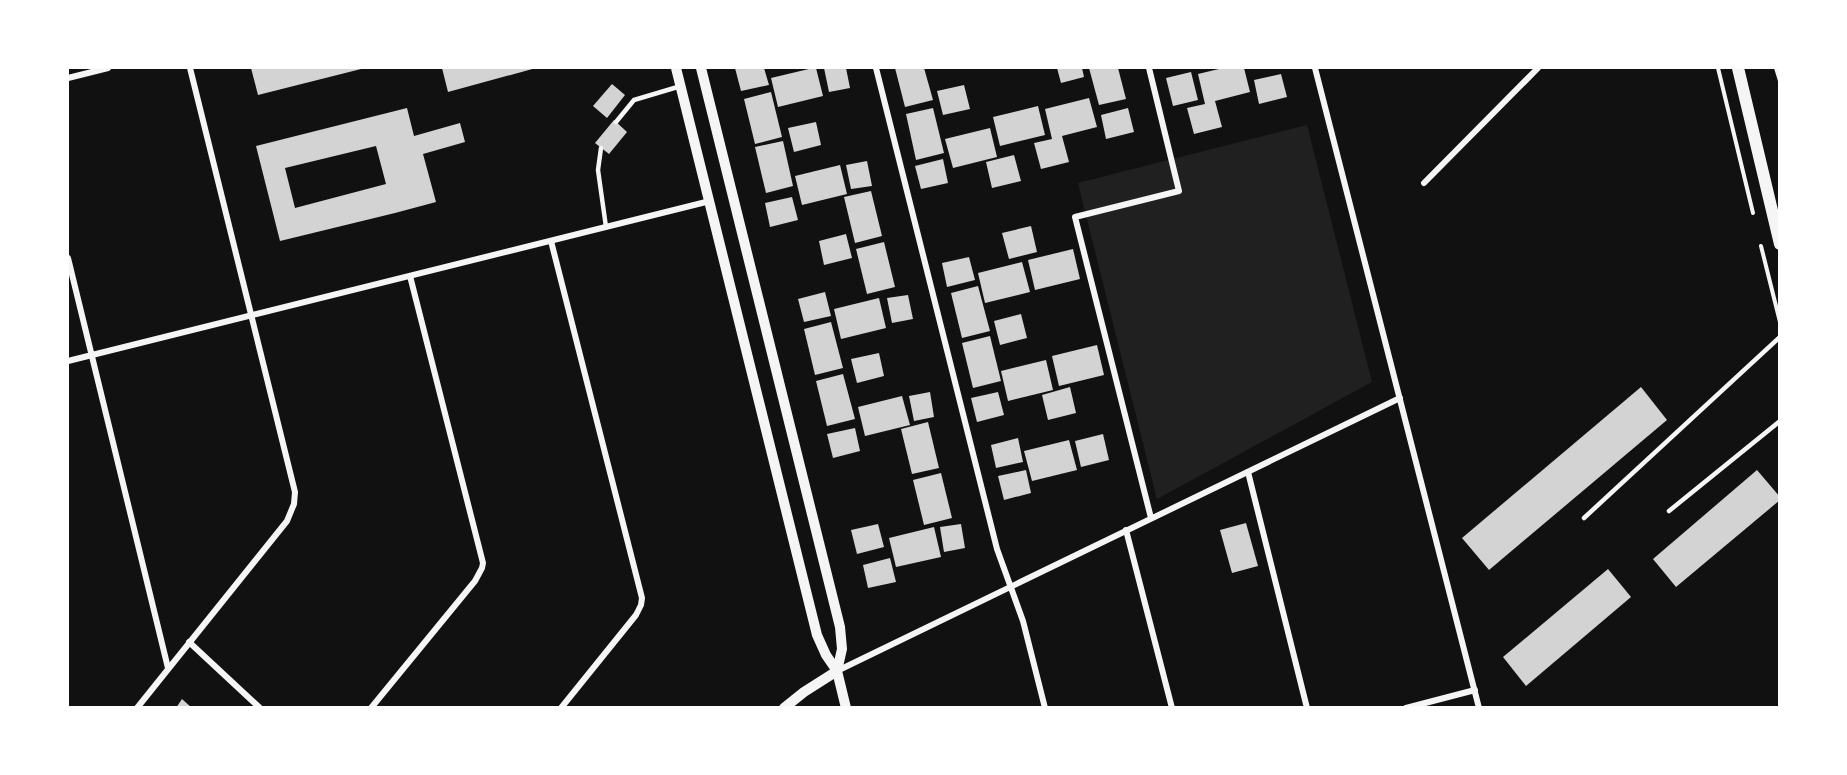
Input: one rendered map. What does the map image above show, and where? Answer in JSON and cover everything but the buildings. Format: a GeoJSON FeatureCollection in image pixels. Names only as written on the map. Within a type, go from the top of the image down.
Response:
{"type":"FeatureCollection","features":[{"type":"Feature","properties":{"kind":"main road"},"geometry":{"type":"LineString","coordinates":[[1738,68],[1776,213],[1779,244]]}},
{"type":"Feature","properties":{"kind":"street"},"geometry":{"type":"LineString","coordinates":[[68,78],[108,68]]}},
{"type":"Feature","properties":{"kind":"street"},"geometry":{"type":"LineString","coordinates":[[137,708],[287,521],[294,504],[294,481],[190,68]]}},
{"type":"Feature","properties":{"kind":"street"},"geometry":{"type":"LineString","coordinates":[[676,68],[817,635],[826,655],[837,670],[846,708]]}},
{"type":"Feature","properties":{"kind":"street"},"geometry":{"type":"LineString","coordinates":[[701,68],[840,627],[842,649],[837,670]]}},
{"type":"Feature","properties":{"kind":"street"},"geometry":{"type":"LineString","coordinates":[[876,68],[997,549],[1023,621],[1045,708]]}},
{"type":"Feature","properties":{"kind":"street"},"geometry":{"type":"LineString","coordinates":[[1149,68],[1179,191],[1076,217],[1151,518]]}},
{"type":"Feature","properties":{"kind":"street"},"geometry":{"type":"LineString","coordinates":[[1315,68],[1479,708]]}},
{"type":"Feature","properties":{"kind":"street"},"geometry":{"type":"LineString","coordinates":[[1424,183],[1538,68]]}},
{"type":"Feature","properties":{"kind":"street"},"geometry":{"type":"LineString","coordinates":[[68,361],[710,201]]}},
{"type":"Feature","properties":{"kind":"street"},"geometry":{"type":"LineString","coordinates":[[551,241],[642,598],[636,615],[561,708]]}},
{"type":"Feature","properties":{"kind":"street"},"geometry":{"type":"LineString","coordinates":[[68,258],[168,668]]}},
{"type":"Feature","properties":{"kind":"street"},"geometry":{"type":"LineString","coordinates":[[371,708],[475,581],[482,568],[482,557],[410,276]]}},
{"type":"Feature","properties":{"kind":"street"},"geometry":{"type":"LineString","coordinates":[[783,708],[837,670],[1400,398]]}},
{"type":"Feature","properties":{"kind":"street"},"geometry":{"type":"LineString","coordinates":[[1248,472],[1307,708]]}},
{"type":"Feature","properties":{"kind":"street"},"geometry":{"type":"LineString","coordinates":[[1126,530],[1172,708]]}},
{"type":"Feature","properties":{"kind":"street"},"geometry":{"type":"LineString","coordinates":[[189,642],[260,708]]}},
{"type":"Feature","properties":{"kind":"street"},"geometry":{"type":"LineString","coordinates":[[1406,708],[1475,690]]}},
{"type":"Feature","properties":{"kind":"lane"},"geometry":{"type":"LineString","coordinates":[[616,122],[634,100],[681,86]]}},
{"type":"Feature","properties":{"kind":"lane"},"geometry":{"type":"LineString","coordinates":[[601,148],[598,170],[606,227]]}},
{"type":"Feature","properties":{"kind":"lane"},"geometry":{"type":"LineString","coordinates":[[1584,518],[1779,337]]}},
{"type":"Feature","properties":{"kind":"lane"},"geometry":{"type":"LineString","coordinates":[[1669,511],[1779,421]]}},
{"type":"Feature","properties":{"kind":"path"},"geometry":{"type":"LineString","coordinates":[[1718,68],[1755,221]]}},
{"type":"Feature","properties":{"kind":"path"},"geometry":{"type":"LineString","coordinates":[[1776,68],[1779,81]]}},
{"type":"Feature","properties":{"kind":"path"},"geometry":{"type":"LineString","coordinates":[[1761,243],[1779,322]]}},
{"type":"Feature","properties":{"kind":"shaded area"},"geometry":{"type":"Polygon","coordinates":[[[1307,125],[1372,382],[1157,499],[1078,183],[1307,125]]]}}]}
